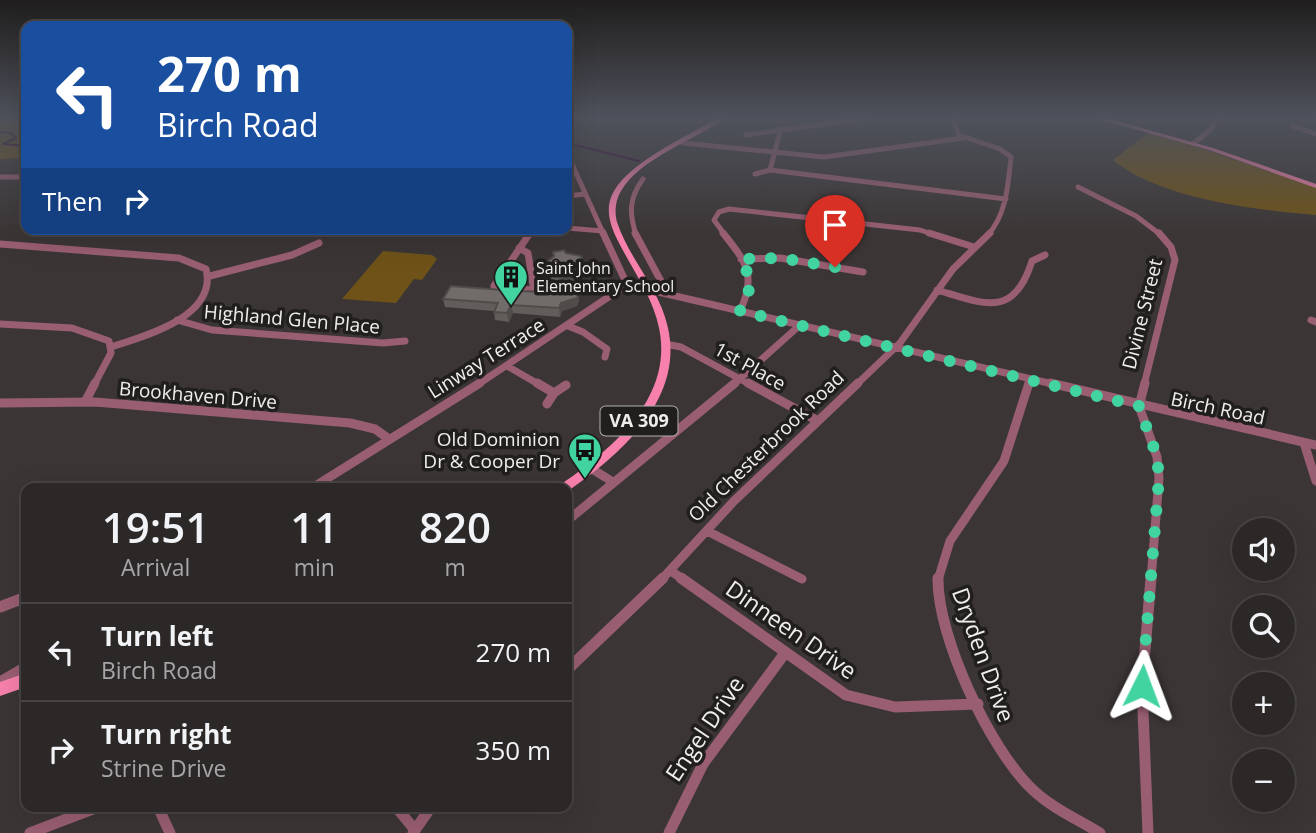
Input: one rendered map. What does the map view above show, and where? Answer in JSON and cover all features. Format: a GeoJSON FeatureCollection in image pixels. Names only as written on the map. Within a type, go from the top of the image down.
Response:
{"type":"FeatureCollection","features":[{"type":"Feature","properties":{"kind":"main road","name":"VA 309"},"geometry":{"type":"LineString","coordinates":[[571,483],[592,469],[623,441],[643,414],[658,384],[665,344],[663,326],[613,221],[613,199],[629,176],[660,157]]}},
{"type":"Feature","properties":{"kind":"main road"},"geometry":{"type":"LineString","coordinates":[[1231,157],[1316,186]]}},
{"type":"Feature","properties":{"kind":"main road"},"geometry":{"type":"LineString","coordinates":[[0,689],[21,682]]}},
{"type":"Feature","properties":{"kind":"street"},"geometry":{"type":"LineString","coordinates":[[770,170],[768,168],[771,157]]}},
{"type":"Feature","properties":{"kind":"street","name":"Old Chesterbrook Road"},"geometry":{"type":"LineString","coordinates":[[572,665],[671,571],[707,530],[895,347],[937,290],[996,224],[1006,199],[1011,157]]}},
{"type":"Feature","properties":{"kind":"street"},"geometry":{"type":"LineString","coordinates":[[572,169],[603,230],[624,284]]}},
{"type":"Feature","properties":{"kind":"street"},"geometry":{"type":"LineString","coordinates":[[755,174],[770,170],[1006,199]]}},
{"type":"Feature","properties":{"kind":"street"},"geometry":{"type":"LineString","coordinates":[[0,177],[21,177]]}},
{"type":"Feature","properties":{"kind":"street"},"geometry":{"type":"LineString","coordinates":[[643,179],[631,195],[628,214],[668,294]]}},
{"type":"Feature","properties":{"kind":"street","name":"Divine Street"},"geometry":{"type":"LineString","coordinates":[[1078,187],[1151,227],[1167,240],[1174,254],[1174,271],[1147,365],[1139,406]]}},
{"type":"Feature","properties":{"kind":"street"},"geometry":{"type":"LineString","coordinates":[[572,196],[585,194]]}},
{"type":"Feature","properties":{"kind":"street"},"geometry":{"type":"LineString","coordinates":[[740,311],[752,283],[741,259],[714,220],[724,210],[739,208],[920,230],[974,247]]}},
{"type":"Feature","properties":{"kind":"street"},"geometry":{"type":"LineString","coordinates":[[572,228],[603,230]]}},
{"type":"Feature","properties":{"kind":"street"},"geometry":{"type":"LineString","coordinates":[[529,235],[519,248],[528,253],[533,285],[550,292]]}},
{"type":"Feature","properties":{"kind":"street"},"geometry":{"type":"LineString","coordinates":[[210,276],[284,258],[319,243]]}},
{"type":"Feature","properties":{"kind":"street"},"geometry":{"type":"LineString","coordinates":[[0,244],[179,258],[202,266],[210,276],[210,284],[202,297],[177,320],[156,332],[111,347],[85,402]]}},
{"type":"Feature","properties":{"kind":"street","name":"Birch Road"},"geometry":{"type":"LineString","coordinates":[[519,248],[494,286],[550,292],[624,284],[1139,406],[1316,445]]}},
{"type":"Feature","properties":{"kind":"street"},"geometry":{"type":"LineString","coordinates":[[937,290],[981,301],[1008,299],[1021,290],[1032,261],[1045,255]]}},
{"type":"Feature","properties":{"kind":"street"},"geometry":{"type":"LineString","coordinates":[[741,259],[780,258],[863,272]]}},
{"type":"Feature","properties":{"kind":"street","name":"Linway Terrace"},"geometry":{"type":"LineString","coordinates":[[320,483],[507,366],[618,292],[624,284]]}},
{"type":"Feature","properties":{"kind":"street","name":"Highland Glen Place"},"geometry":{"type":"LineString","coordinates":[[177,320],[212,330],[383,343],[405,341]]}},
{"type":"Feature","properties":{"kind":"street"},"geometry":{"type":"LineString","coordinates":[[0,324],[88,331],[105,337],[111,347]]}},
{"type":"Feature","properties":{"kind":"street"},"geometry":{"type":"LineString","coordinates":[[572,516],[792,336],[800,325]]}},
{"type":"Feature","properties":{"kind":"street"},"geometry":{"type":"LineString","coordinates":[[568,326],[603,344],[607,349],[605,357]]}},
{"type":"Feature","properties":{"kind":"street","name":"1st Place"},"geometry":{"type":"LineString","coordinates":[[665,344],[681,347],[818,421]]}},
{"type":"Feature","properties":{"kind":"street"},"geometry":{"type":"LineString","coordinates":[[507,366],[554,393]]}},
{"type":"Feature","properties":{"kind":"street","name":"Dryden Drive"},"geometry":{"type":"LineString","coordinates":[[1030,379],[1005,459],[946,545],[938,568],[942,612],[993,741],[1017,775],[1050,804],[1100,833]]}},
{"type":"Feature","properties":{"kind":"street"},"geometry":{"type":"LineString","coordinates":[[547,404],[554,393],[566,386]]}},
{"type":"Feature","properties":{"kind":"street","name":"Brookhaven Drive"},"geometry":{"type":"LineString","coordinates":[[0,403],[85,402],[350,423],[375,429],[389,439]]}},
{"type":"Feature","properties":{"kind":"street"},"geometry":{"type":"LineString","coordinates":[[1139,406],[1157,457],[1159,478],[1143,675],[1147,833]]}},
{"type":"Feature","properties":{"kind":"street"},"geometry":{"type":"LineString","coordinates":[[1304,443],[1316,481]]}},
{"type":"Feature","properties":{"kind":"street"},"geometry":{"type":"LineString","coordinates":[[592,469],[613,482]]}},
{"type":"Feature","properties":{"kind":"street"},"geometry":{"type":"LineString","coordinates":[[707,530],[802,579]]}},
{"type":"Feature","properties":{"kind":"street","name":"Dinneen Drive"},"geometry":{"type":"LineString","coordinates":[[671,571],[831,686],[864,702],[900,709],[978,704]]}},
{"type":"Feature","properties":{"kind":"street"},"geometry":{"type":"LineString","coordinates":[[0,607],[21,599]]}},
{"type":"Feature","properties":{"kind":"street","name":"Engel Drive"},"geometry":{"type":"LineString","coordinates":[[672,832],[685,795],[723,737],[785,653]]}},
{"type":"Feature","properties":{"kind":"street"},"geometry":{"type":"LineString","coordinates":[[0,682],[21,670]]}},
{"type":"Feature","properties":{"kind":"street"},"geometry":{"type":"LineString","coordinates":[[30,833],[85,812]]}},
{"type":"Feature","properties":{"kind":"street"},"geometry":{"type":"LineString","coordinates":[[160,812],[170,833]]}},
{"type":"Feature","properties":{"kind":"street"},"geometry":{"type":"LineString","coordinates":[[400,812],[414,831],[427,812]]}},
{"type":"Feature","properties":{"kind":"shaded area"},"geometry":{"type":"Polygon","coordinates":[[[0,157],[21,157],[21,158],[0,159],[0,157]]]}},
{"type":"Feature","properties":{"kind":"shaded area"},"geometry":{"type":"Polygon","coordinates":[[[1117,157],[1227,157],[1316,187],[1316,215],[1238,206],[1182,193],[1133,173],[1113,160],[1117,157]]]}},
{"type":"Feature","properties":{"kind":"shaded area"},"geometry":{"type":"Polygon","coordinates":[[[383,251],[432,255],[437,259],[422,280],[414,279],[396,303],[342,299],[383,251]]]}},
{"type":"Feature","properties":{"kind":"building"},"geometry":{"type":"Polygon","coordinates":[[[564,250],[566,253],[581,256],[583,263],[573,271],[560,273],[549,267],[537,269],[536,262],[548,261],[554,256],[553,252],[564,250]]]}},
{"type":"Feature","properties":{"kind":"building"},"geometry":{"type":"Polygon","coordinates":[[[504,285],[519,287],[517,291],[579,293],[577,298],[561,303],[559,308],[511,305],[507,313],[494,312],[498,303],[443,299],[451,286],[502,290],[504,285]]]}},
{"type":"Feature","properties":{"kind":"waterway"},"geometry":{"type":"LineString","coordinates":[[622,157],[639,161]]}},
{"type":"Feature","properties":{"kind":"place","name":"Saint John Elementary School"},"geometry":{"type":"Point","coordinates":[511,307]}},
{"type":"Feature","properties":{"kind":"place","name":"Old Dominion Dr & Cooper Dr"},"geometry":{"type":"Point","coordinates":[585,480]}},
{"type":"Feature","properties":{"kind":"route"},"geometry":{"type":"LineString","coordinates":[[835,267],[780,258],[741,259],[752,283],[740,311],[1139,406],[1159,468],[1142,686]]}}]}
